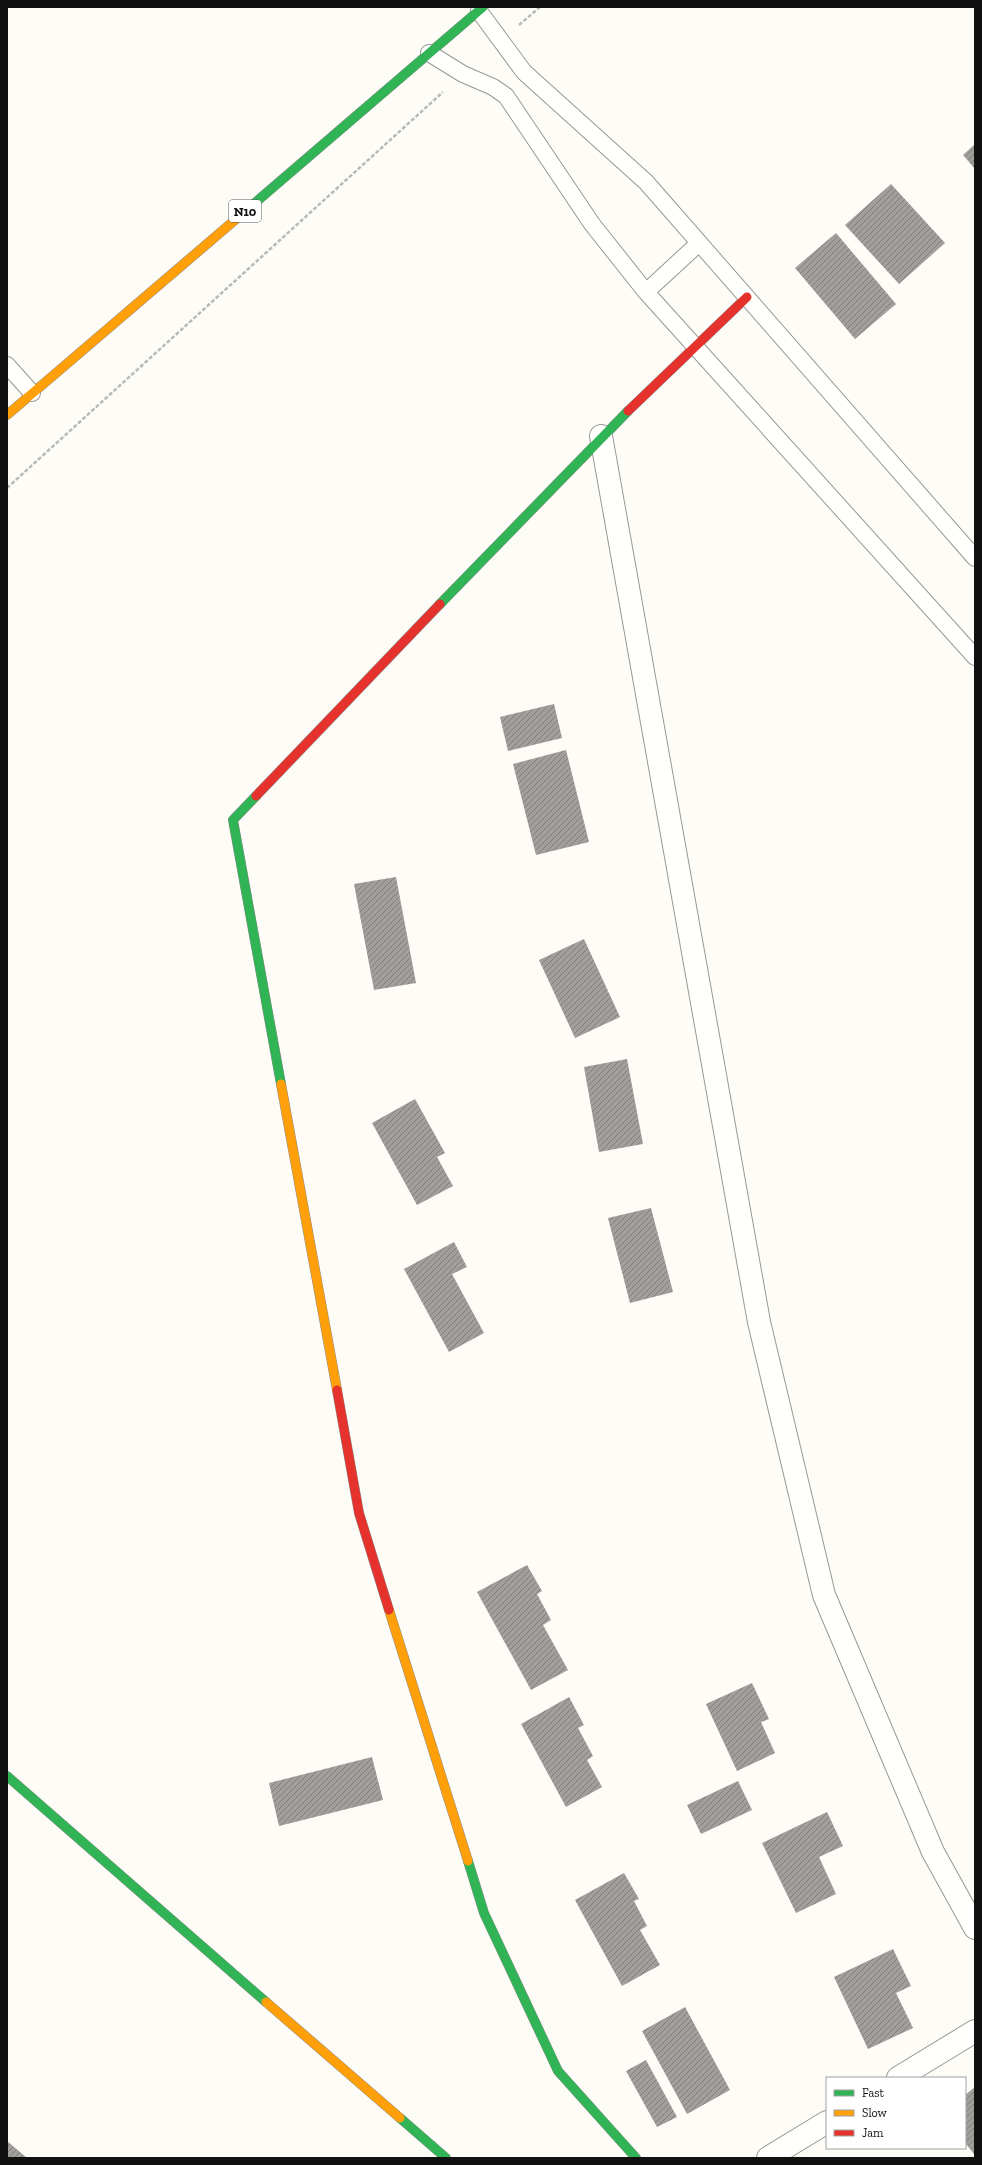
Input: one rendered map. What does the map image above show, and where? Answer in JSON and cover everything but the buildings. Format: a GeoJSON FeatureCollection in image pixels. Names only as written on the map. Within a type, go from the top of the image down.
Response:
{"type":"FeatureCollection","features":[{"type":"Feature","properties":{"kind":"main road","name":"N10"},"geometry":{"type":"LineString","coordinates":[[7,415],[481,9]]}},
{"type":"Feature","properties":{"kind":"main road"},"geometry":{"type":"LineString","coordinates":[[636,2158],[558,2071],[484,1913],[359,1514],[233,820],[601,436],[747,297]]}},
{"type":"Feature","properties":{"kind":"main road"},"geometry":{"type":"LineString","coordinates":[[7,1776],[446,2158]]}},
{"type":"Feature","properties":{"kind":"street"},"geometry":{"type":"LineString","coordinates":[[601,436],[759,1322],[824,1595],[933,1852],[975,1928]]}},
{"type":"Feature","properties":{"kind":"street"},"geometry":{"type":"LineString","coordinates":[[900,2077],[975,2031]]}},
{"type":"Feature","properties":{"kind":"street"},"geometry":{"type":"LineString","coordinates":[[768,2158],[826,2123]]}},
{"type":"Feature","properties":{"kind":"lane"},"geometry":{"type":"LineString","coordinates":[[481,9],[501,41],[524,72],[646,182],[975,558]]}},
{"type":"Feature","properties":{"kind":"lane"},"geometry":{"type":"LineString","coordinates":[[429,53],[463,74],[493,87],[506,96],[592,224],[646,292],[975,657]]}},
{"type":"Feature","properties":{"kind":"lane"},"geometry":{"type":"LineString","coordinates":[[646,292],[699,243]]}},
{"type":"Feature","properties":{"kind":"lane"},"geometry":{"type":"LineString","coordinates":[[7,365],[32,393]]}},
{"type":"Feature","properties":{"kind":"path"},"geometry":{"type":"LineString","coordinates":[[501,41],[540,7]]}},
{"type":"Feature","properties":{"kind":"path"},"geometry":{"type":"LineString","coordinates":[[7,488],[463,74]]}},
{"type":"Feature","properties":{"kind":"traffic: fast"},"geometry":{"type":"LineString","coordinates":[[249,208],[483,7]]}},
{"type":"Feature","properties":{"kind":"traffic: fast"},"geometry":{"type":"LineString","coordinates":[[440,604],[628,411]]}},
{"type":"Feature","properties":{"kind":"traffic: fast"},"geometry":{"type":"LineString","coordinates":[[256,796],[233,820],[281,1084]]}},
{"type":"Feature","properties":{"kind":"traffic: fast"},"geometry":{"type":"LineString","coordinates":[[7,1776],[266,2002]]}},
{"type":"Feature","properties":{"kind":"traffic: fast"},"geometry":{"type":"LineString","coordinates":[[468,1861],[484,1913],[558,2071],[636,2158]]}},
{"type":"Feature","properties":{"kind":"traffic: fast"},"geometry":{"type":"LineString","coordinates":[[400,2118],[446,2158]]}},
{"type":"Feature","properties":{"kind":"traffic: slow"},"geometry":{"type":"LineString","coordinates":[[7,415],[249,208]]}},
{"type":"Feature","properties":{"kind":"traffic: slow"},"geometry":{"type":"LineString","coordinates":[[281,1084],[337,1390]]}},
{"type":"Feature","properties":{"kind":"traffic: slow"},"geometry":{"type":"LineString","coordinates":[[389,1610],[468,1861]]}},
{"type":"Feature","properties":{"kind":"traffic: slow"},"geometry":{"type":"LineString","coordinates":[[266,2002],[400,2118]]}},
{"type":"Feature","properties":{"kind":"traffic: jam"},"geometry":{"type":"LineString","coordinates":[[628,411],[747,297]]}},
{"type":"Feature","properties":{"kind":"traffic: jam"},"geometry":{"type":"LineString","coordinates":[[256,796],[440,604]]}},
{"type":"Feature","properties":{"kind":"traffic: jam"},"geometry":{"type":"LineString","coordinates":[[337,1390],[359,1513],[389,1610]]}}]}
